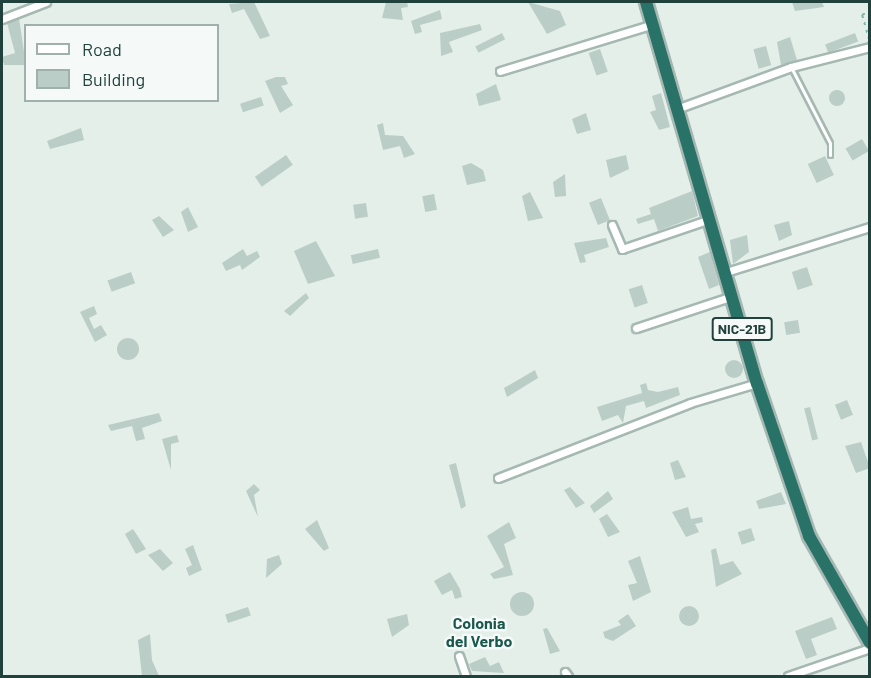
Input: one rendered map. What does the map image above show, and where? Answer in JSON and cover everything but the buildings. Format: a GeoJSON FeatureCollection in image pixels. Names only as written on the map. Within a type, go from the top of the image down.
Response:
{"type":"FeatureCollection","features":[{"type":"Feature","properties":{"kind":"highway","name":"NIC-21B"},"geometry":{"type":"LineString","coordinates":[[646,2],[679,108],[757,383],[809,536],[870,643]]}},
{"type":"Feature","properties":{"kind":"street"},"geometry":{"type":"LineString","coordinates":[[2,19],[46,2]]}},
{"type":"Feature","properties":{"kind":"street"},"geometry":{"type":"LineString","coordinates":[[500,71],[654,24]]}},
{"type":"Feature","properties":{"kind":"street"},"geometry":{"type":"LineString","coordinates":[[679,108],[791,67],[870,47]]}},
{"type":"Feature","properties":{"kind":"street"},"geometry":{"type":"LineString","coordinates":[[612,225],[622,249],[710,219]]}},
{"type":"Feature","properties":{"kind":"street"},"geometry":{"type":"LineString","coordinates":[[726,272],[870,227]]}},
{"type":"Feature","properties":{"kind":"street"},"geometry":{"type":"LineString","coordinates":[[636,328],[733,296]]}},
{"type":"Feature","properties":{"kind":"street"},"geometry":{"type":"LineString","coordinates":[[498,478],[690,403],[757,383]]}},
{"type":"Feature","properties":{"kind":"street"},"geometry":{"type":"LineString","coordinates":[[788,676],[870,648]]}},
{"type":"Feature","properties":{"kind":"street"},"geometry":{"type":"LineString","coordinates":[[459,656],[466,676]]}},
{"type":"Feature","properties":{"kind":"lane"},"geometry":{"type":"LineString","coordinates":[[791,67],[830,143],[830,155]]}},
{"type":"Feature","properties":{"kind":"path"},"geometry":{"type":"LineString","coordinates":[[870,11],[862,15],[870,41]]}},
{"type":"Feature","properties":{"kind":"district","name":"Colonia del Verbo"},"geometry":{"type":"Point","coordinates":[479,632]}}]}
